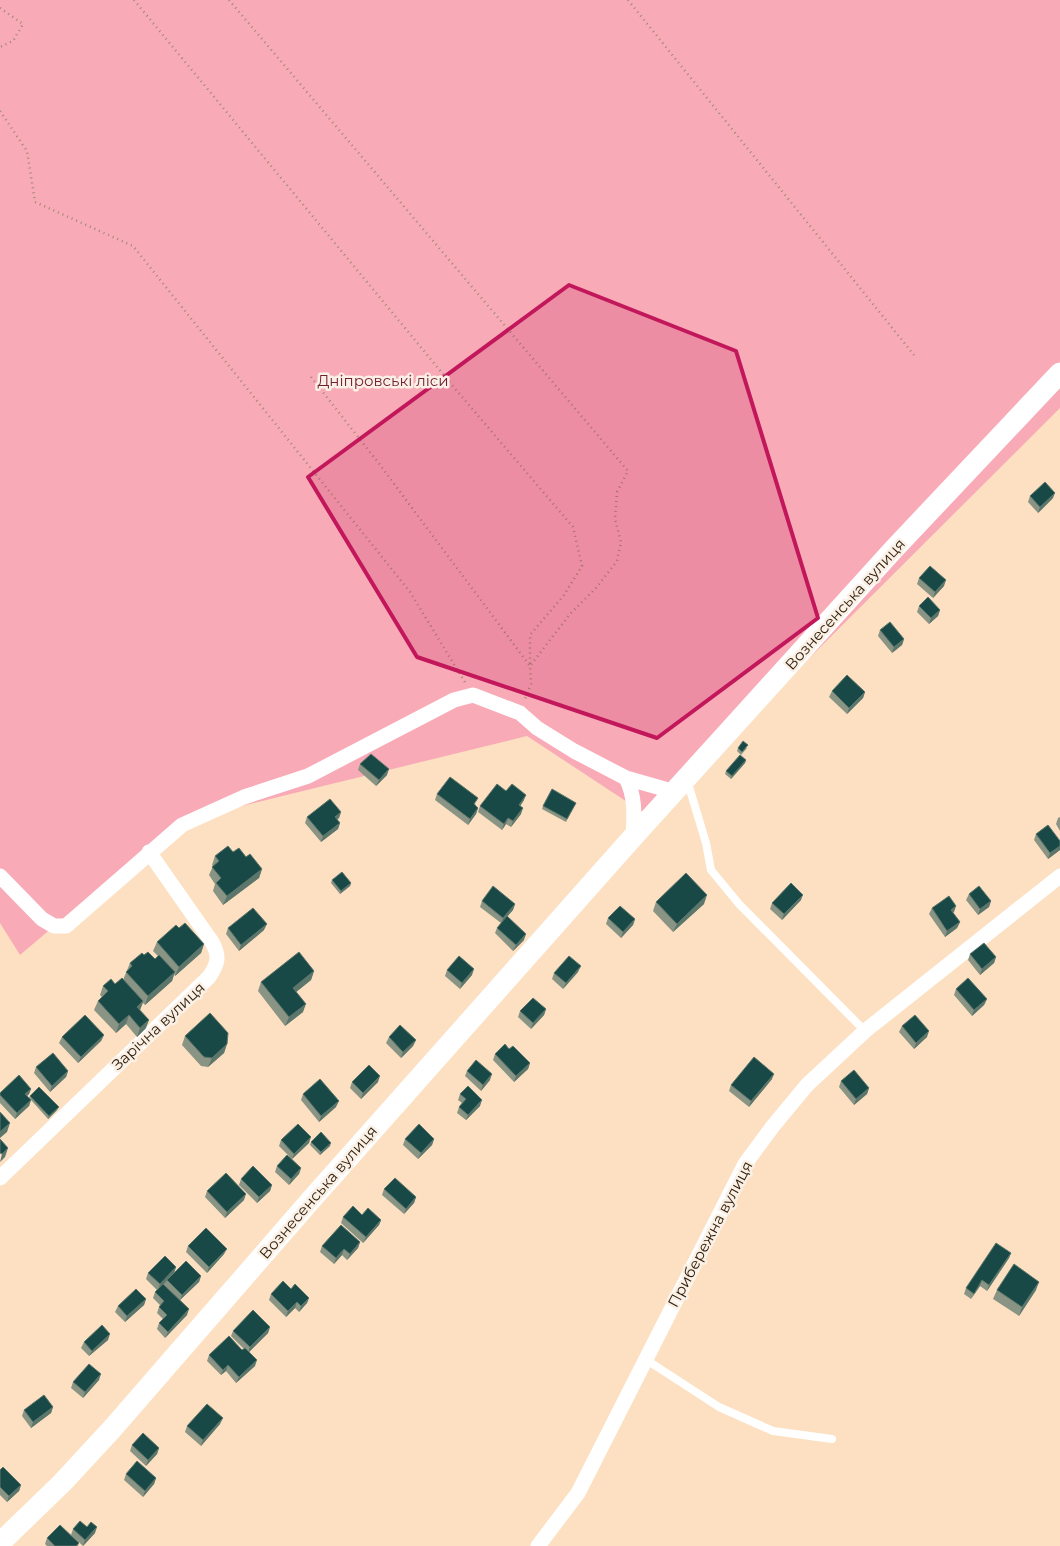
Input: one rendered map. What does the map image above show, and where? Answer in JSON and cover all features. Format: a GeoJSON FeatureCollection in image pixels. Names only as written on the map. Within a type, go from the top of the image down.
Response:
{"type":"FeatureCollection","features":[{"type":"Feature","properties":{"kind":"main road","name":"Вознесенська вулиця"},"geometry":{"type":"LineString","coordinates":[[0,1543],[62,1483],[112,1429],[310,1201],[633,837],[893,550],[1060,373]]}},
{"type":"Feature","properties":{"kind":"street"},"geometry":{"type":"LineString","coordinates":[[0,876],[42,919],[54,926],[66,926],[182,825],[244,797],[308,776],[454,700],[473,696],[520,712],[537,728],[574,752],[626,778],[681,786]]}},
{"type":"Feature","properties":{"kind":"street"},"geometry":{"type":"LineString","coordinates":[[626,778],[632,791],[634,806],[633,837]]}},
{"type":"Feature","properties":{"kind":"street","name":"Зарічна вулиця"},"geometry":{"type":"LineString","coordinates":[[0,1178],[209,977],[218,963],[217,951],[212,942],[149,852]]}},
{"type":"Feature","properties":{"kind":"street","name":"Прибережна вулиця"},"geometry":{"type":"LineString","coordinates":[[538,1546],[578,1493],[745,1164],[773,1126],[807,1085],[864,1031],[1060,876]]}},
{"type":"Feature","properties":{"kind":"lane"},"geometry":{"type":"LineString","coordinates":[[681,786],[706,843],[711,870],[739,904],[864,1031]]}},
{"type":"Feature","properties":{"kind":"lane"},"geometry":{"type":"LineString","coordinates":[[645,1359],[720,1407],[773,1431],[832,1439]]}},
{"type":"Feature","properties":{"kind":"path"},"geometry":{"type":"LineString","coordinates":[[134,0],[457,391],[573,527],[582,566],[564,594],[530,635],[531,684],[520,712]]}},
{"type":"Feature","properties":{"kind":"path"},"geometry":{"type":"LineString","coordinates":[[229,0],[628,471],[617,492],[614,519],[622,542],[617,561],[596,588],[570,614],[530,666]]}},
{"type":"Feature","properties":{"kind":"path"},"geometry":{"type":"LineString","coordinates":[[628,0],[914,355]]}},
{"type":"Feature","properties":{"kind":"path"},"geometry":{"type":"LineString","coordinates":[[0,8],[23,24],[13,41],[0,47]]}},
{"type":"Feature","properties":{"kind":"path"},"geometry":{"type":"LineString","coordinates":[[0,111],[27,152],[35,202],[133,246],[410,592],[473,696]]}},
{"type":"Feature","properties":{"kind":"path"},"geometry":{"type":"LineString","coordinates":[[311,378],[377,461],[530,666]]}},
{"type":"Feature","properties":{"kind":"highlighted area"},"geometry":{"type":"Polygon","coordinates":[[[569,285],[736,351],[818,618],[657,738],[417,657],[308,477],[569,285]]]}},
{"type":"Feature","properties":{"kind":"green space","name":"Дніпровські ліси"},"geometry":{"type":"Polygon","coordinates":[[[0,0],[1060,0],[1060,408],[650,817],[527,736],[193,818],[151,844],[20,955],[0,923],[0,0]]]}},
{"type":"Feature","properties":{"kind":"building"},"geometry":{"type":"Polygon","coordinates":[[[1045,482],[1055,493],[1040,507],[1030,496],[1045,482]]]}},
{"type":"Feature","properties":{"kind":"building"},"geometry":{"type":"Polygon","coordinates":[[[930,566],[946,580],[935,592],[919,578],[930,566]]]}},
{"type":"Feature","properties":{"kind":"building"},"geometry":{"type":"Polygon","coordinates":[[[928,597],[940,610],[931,618],[919,606],[928,597]]]}},
{"type":"Feature","properties":{"kind":"building"},"geometry":{"type":"Polygon","coordinates":[[[890,622],[904,639],[894,647],[880,630],[890,622]]]}},
{"type":"Feature","properties":{"kind":"building"},"geometry":{"type":"Polygon","coordinates":[[[847,675],[865,692],[849,708],[832,691],[847,675]]]}},
{"type":"Feature","properties":{"kind":"building"},"geometry":{"type":"Polygon","coordinates":[[[743,741],[748,745],[742,752],[738,748],[743,741]]]}},
{"type":"Feature","properties":{"kind":"building"},"geometry":{"type":"Polygon","coordinates":[[[371,754],[389,769],[379,780],[360,764],[371,754]]]}},
{"type":"Feature","properties":{"kind":"building"},"geometry":{"type":"Polygon","coordinates":[[[740,755],[746,760],[732,776],[726,771],[740,755]]]}},
{"type":"Feature","properties":{"kind":"building"},"geometry":{"type":"Polygon","coordinates":[[[450,777],[478,798],[474,804],[478,808],[470,819],[437,794],[450,777]]]}},
{"type":"Feature","properties":{"kind":"building"},"geometry":{"type":"Polygon","coordinates":[[[497,784],[506,791],[512,784],[526,795],[519,805],[523,808],[513,821],[508,818],[504,824],[480,806],[497,784]]]}},
{"type":"Feature","properties":{"kind":"building"},"geometry":{"type":"Polygon","coordinates":[[[552,789],[576,803],[567,819],[543,806],[552,789]]]}},
{"type":"Feature","properties":{"kind":"building"},"geometry":{"type":"Polygon","coordinates":[[[330,799],[341,812],[335,817],[340,823],[323,836],[307,817],[330,799]]]}},
{"type":"Feature","properties":{"kind":"building"},"geometry":{"type":"Polygon","coordinates":[[[1048,825],[1060,841],[1060,846],[1050,853],[1036,834],[1048,825]]]}},
{"type":"Feature","properties":{"kind":"building"},"geometry":{"type":"Polygon","coordinates":[[[228,846],[233,852],[239,848],[246,857],[250,854],[262,869],[227,896],[216,883],[221,878],[212,867],[219,861],[215,856],[228,846]]]}},
{"type":"Feature","properties":{"kind":"building"},"geometry":{"type":"Polygon","coordinates":[[[342,872],[351,883],[341,891],[332,880],[342,872]]]}},
{"type":"Feature","properties":{"kind":"building"},"geometry":{"type":"Polygon","coordinates":[[[686,873],[707,895],[677,924],[656,902],[686,873]]]}},
{"type":"Feature","properties":{"kind":"building"},"geometry":{"type":"Polygon","coordinates":[[[791,883],[803,895],[784,914],[772,903],[791,883]]]}},
{"type":"Feature","properties":{"kind":"building"},"geometry":{"type":"Polygon","coordinates":[[[493,886],[515,904],[503,918],[482,901],[493,886]]]}},
{"type":"Feature","properties":{"kind":"building"},"geometry":{"type":"Polygon","coordinates":[[[979,886],[991,901],[980,909],[969,894],[979,886]]]}},
{"type":"Feature","properties":{"kind":"building"},"geometry":{"type":"Polygon","coordinates":[[[949,896],[956,906],[951,910],[960,922],[947,931],[932,908],[949,896]]]}},
{"type":"Feature","properties":{"kind":"building"},"geometry":{"type":"Polygon","coordinates":[[[620,906],[635,919],[623,932],[608,918],[620,906]]]}},
{"type":"Feature","properties":{"kind":"building"},"geometry":{"type":"Polygon","coordinates":[[[253,908],[267,924],[241,945],[228,928],[253,908]]]}},
{"type":"Feature","properties":{"kind":"building"},"geometry":{"type":"Polygon","coordinates":[[[507,916],[526,934],[516,945],[497,928],[507,916]]]}},
{"type":"Feature","properties":{"kind":"building"},"geometry":{"type":"Polygon","coordinates":[[[185,923],[204,944],[179,967],[157,942],[176,925],[179,928],[185,923]]]}},
{"type":"Feature","properties":{"kind":"building"},"geometry":{"type":"Polygon","coordinates":[[[984,943],[996,957],[982,969],[970,954],[984,943]]]}},
{"type":"Feature","properties":{"kind":"building"},"geometry":{"type":"Polygon","coordinates":[[[148,952],[155,959],[159,955],[175,972],[148,996],[126,972],[132,966],[130,963],[142,953],[144,955],[148,952]]]}},
{"type":"Feature","properties":{"kind":"building"},"geometry":{"type":"Polygon","coordinates":[[[299,952],[314,971],[293,988],[306,1004],[289,1017],[261,982],[299,952]]]}},
{"type":"Feature","properties":{"kind":"building"},"geometry":{"type":"Polygon","coordinates":[[[459,956],[474,969],[462,983],[447,970],[459,956]]]}},
{"type":"Feature","properties":{"kind":"building"},"geometry":{"type":"Polygon","coordinates":[[[569,956],[581,966],[566,983],[554,973],[569,956]]]}},
{"type":"Feature","properties":{"kind":"building"},"geometry":{"type":"Polygon","coordinates":[[[122,978],[143,1001],[137,1007],[149,1020],[140,1028],[129,1015],[119,1024],[98,1001],[108,991],[103,986],[111,979],[115,984],[122,978]]]}},
{"type":"Feature","properties":{"kind":"building"},"geometry":{"type":"Polygon","coordinates":[[[968,978],[987,999],[974,1010],[956,989],[968,978]]]}},
{"type":"Feature","properties":{"kind":"building"},"geometry":{"type":"Polygon","coordinates":[[[533,998],[546,1009],[533,1023],[520,1011],[533,998]]]}},
{"type":"Feature","properties":{"kind":"building"},"geometry":{"type":"Polygon","coordinates":[[[210,1013],[228,1033],[227,1044],[212,1058],[204,1057],[185,1036],[210,1013]]]}},
{"type":"Feature","properties":{"kind":"building"},"geometry":{"type":"Polygon","coordinates":[[[85,1015],[104,1035],[81,1057],[62,1037],[85,1015]]]}},
{"type":"Feature","properties":{"kind":"building"},"geometry":{"type":"Polygon","coordinates":[[[915,1015],[929,1031],[916,1043],[902,1026],[915,1015]]]}},
{"type":"Feature","properties":{"kind":"building"},"geometry":{"type":"Polygon","coordinates":[[[400,1025],[416,1040],[403,1052],[389,1037],[400,1025]]]}},
{"type":"Feature","properties":{"kind":"building"},"geometry":{"type":"Polygon","coordinates":[[[505,1044],[509,1049],[513,1046],[530,1063],[516,1076],[495,1054],[505,1044]]]}},
{"type":"Feature","properties":{"kind":"building"},"geometry":{"type":"Polygon","coordinates":[[[53,1053],[68,1071],[52,1086],[36,1067],[53,1053]]]}},
{"type":"Feature","properties":{"kind":"building"},"geometry":{"type":"Polygon","coordinates":[[[754,1057],[774,1074],[751,1101],[731,1085],[754,1057]]]}},
{"type":"Feature","properties":{"kind":"building"},"geometry":{"type":"Polygon","coordinates":[[[476,1060],[492,1074],[483,1085],[467,1071],[476,1060]]]}},
{"type":"Feature","properties":{"kind":"building"},"geometry":{"type":"Polygon","coordinates":[[[369,1065],[380,1076],[363,1093],[352,1082],[369,1065]]]}},
{"type":"Feature","properties":{"kind":"building"},"geometry":{"type":"Polygon","coordinates":[[[854,1070],[869,1088],[856,1099],[841,1081],[854,1070]]]}},
{"type":"Feature","properties":{"kind":"building"},"geometry":{"type":"Polygon","coordinates":[[[19,1075],[31,1089],[25,1094],[31,1100],[17,1113],[0,1093],[19,1075]]]}},
{"type":"Feature","properties":{"kind":"building"},"geometry":{"type":"Polygon","coordinates":[[[320,1079],[339,1101],[321,1116],[303,1094],[320,1079]]]}},
{"type":"Feature","properties":{"kind":"building"},"geometry":{"type":"Polygon","coordinates":[[[468,1086],[482,1100],[468,1115],[459,1107],[466,1099],[460,1094],[468,1086]]]}},
{"type":"Feature","properties":{"kind":"building"},"geometry":{"type":"Polygon","coordinates":[[[39,1087],[59,1107],[49,1116],[30,1096],[39,1087]]]}},
{"type":"Feature","properties":{"kind":"building"},"geometry":{"type":"Polygon","coordinates":[[[0,1112],[10,1123],[0,1132],[0,1112]]]}},
{"type":"Feature","properties":{"kind":"building"},"geometry":{"type":"Polygon","coordinates":[[[298,1124],[311,1137],[294,1154],[281,1140],[298,1124]]]}},
{"type":"Feature","properties":{"kind":"building"},"geometry":{"type":"Polygon","coordinates":[[[419,1124],[434,1139],[421,1153],[405,1139],[419,1124]]]}},
{"type":"Feature","properties":{"kind":"building"},"geometry":{"type":"Polygon","coordinates":[[[321,1132],[331,1143],[321,1152],[311,1142],[321,1132]]]}},
{"type":"Feature","properties":{"kind":"building"},"geometry":{"type":"Polygon","coordinates":[[[0,1139],[8,1148],[2,1154],[0,1153],[0,1139]]]}},
{"type":"Feature","properties":{"kind":"building"},"geometry":{"type":"Polygon","coordinates":[[[287,1155],[301,1168],[291,1179],[277,1166],[287,1155]]]}},
{"type":"Feature","properties":{"kind":"building"},"geometry":{"type":"Polygon","coordinates":[[[253,1166],[272,1185],[259,1197],[241,1179],[253,1166]]]}},
{"type":"Feature","properties":{"kind":"building"},"geometry":{"type":"Polygon","coordinates":[[[226,1173],[246,1194],[227,1212],[207,1191],[226,1173]]]}},
{"type":"Feature","properties":{"kind":"building"},"geometry":{"type":"Polygon","coordinates":[[[395,1178],[416,1197],[406,1209],[384,1189],[395,1178]]]}},
{"type":"Feature","properties":{"kind":"building"},"geometry":{"type":"Polygon","coordinates":[[[353,1206],[362,1215],[368,1208],[381,1220],[366,1237],[343,1217],[353,1206]]]}},
{"type":"Feature","properties":{"kind":"building"},"geometry":{"type":"Polygon","coordinates":[[[341,1225],[360,1242],[350,1254],[344,1249],[336,1258],[322,1246],[341,1225]]]}},
{"type":"Feature","properties":{"kind":"building"},"geometry":{"type":"Polygon","coordinates":[[[206,1228],[227,1249],[209,1267],[188,1246],[206,1228]]]}},
{"type":"Feature","properties":{"kind":"building"},"geometry":{"type":"Polygon","coordinates":[[[996,1243],[1011,1253],[989,1285],[982,1280],[974,1294],[966,1288],[996,1243]]]}},
{"type":"Feature","properties":{"kind":"building"},"geometry":{"type":"Polygon","coordinates":[[[165,1256],[176,1267],[160,1284],[148,1273],[165,1256]]]}},
{"type":"Feature","properties":{"kind":"building"},"geometry":{"type":"Polygon","coordinates":[[[186,1261],[201,1276],[182,1295],[167,1280],[186,1261]]]}},
{"type":"Feature","properties":{"kind":"building"},"geometry":{"type":"Polygon","coordinates":[[[1014,1264],[1039,1282],[1022,1307],[997,1290],[1014,1264]]]}},
{"type":"Feature","properties":{"kind":"building"},"geometry":{"type":"Polygon","coordinates":[[[283,1281],[291,1289],[295,1284],[309,1298],[301,1306],[297,1302],[288,1311],[271,1294],[283,1281]]]}},
{"type":"Feature","properties":{"kind":"building"},"geometry":{"type":"Polygon","coordinates":[[[163,1284],[189,1309],[168,1332],[159,1323],[167,1315],[159,1307],[164,1301],[155,1292],[163,1284]]]}},
{"type":"Feature","properties":{"kind":"building"},"geometry":{"type":"Polygon","coordinates":[[[136,1289],[146,1299],[127,1316],[118,1306],[136,1289]]]}},
{"type":"Feature","properties":{"kind":"building"},"geometry":{"type":"Polygon","coordinates":[[[253,1310],[270,1327],[250,1347],[233,1331],[253,1310]]]}},
{"type":"Feature","properties":{"kind":"building"},"geometry":{"type":"Polygon","coordinates":[[[102,1325],[110,1334],[92,1351],[84,1342],[102,1325]]]}},
{"type":"Feature","properties":{"kind":"building"},"geometry":{"type":"Polygon","coordinates":[[[229,1336],[242,1350],[245,1348],[257,1360],[239,1377],[228,1365],[223,1370],[209,1355],[229,1336]]]}},
{"type":"Feature","properties":{"kind":"building"},"geometry":{"type":"Polygon","coordinates":[[[89,1364],[101,1374],[85,1392],[73,1382],[89,1364]]]}},
{"type":"Feature","properties":{"kind":"building"},"geometry":{"type":"Polygon","coordinates":[[[44,1395],[53,1407],[33,1422],[24,1410],[44,1395]]]}},
{"type":"Feature","properties":{"kind":"building"},"geometry":{"type":"Polygon","coordinates":[[[207,1404],[223,1418],[203,1440],[187,1426],[207,1404]]]}},
{"type":"Feature","properties":{"kind":"building"},"geometry":{"type":"Polygon","coordinates":[[[143,1433],[159,1448],[148,1460],[132,1445],[143,1433]]]}},
{"type":"Feature","properties":{"kind":"building"},"geometry":{"type":"Polygon","coordinates":[[[137,1461],[156,1478],[145,1491],[126,1474],[137,1461]]]}},
{"type":"Feature","properties":{"kind":"building"},"geometry":{"type":"Polygon","coordinates":[[[3,1467],[21,1485],[9,1496],[0,1487],[0,1470],[3,1467]]]}},
{"type":"Feature","properties":{"kind":"building"},"geometry":{"type":"Polygon","coordinates":[[[80,1521],[87,1527],[91,1522],[97,1527],[85,1540],[73,1529],[80,1521]]]}},
{"type":"Feature","properties":{"kind":"building"},"geometry":{"type":"Polygon","coordinates":[[[60,1525],[79,1543],[76,1546],[55,1546],[47,1538],[60,1525]]]}}]}
